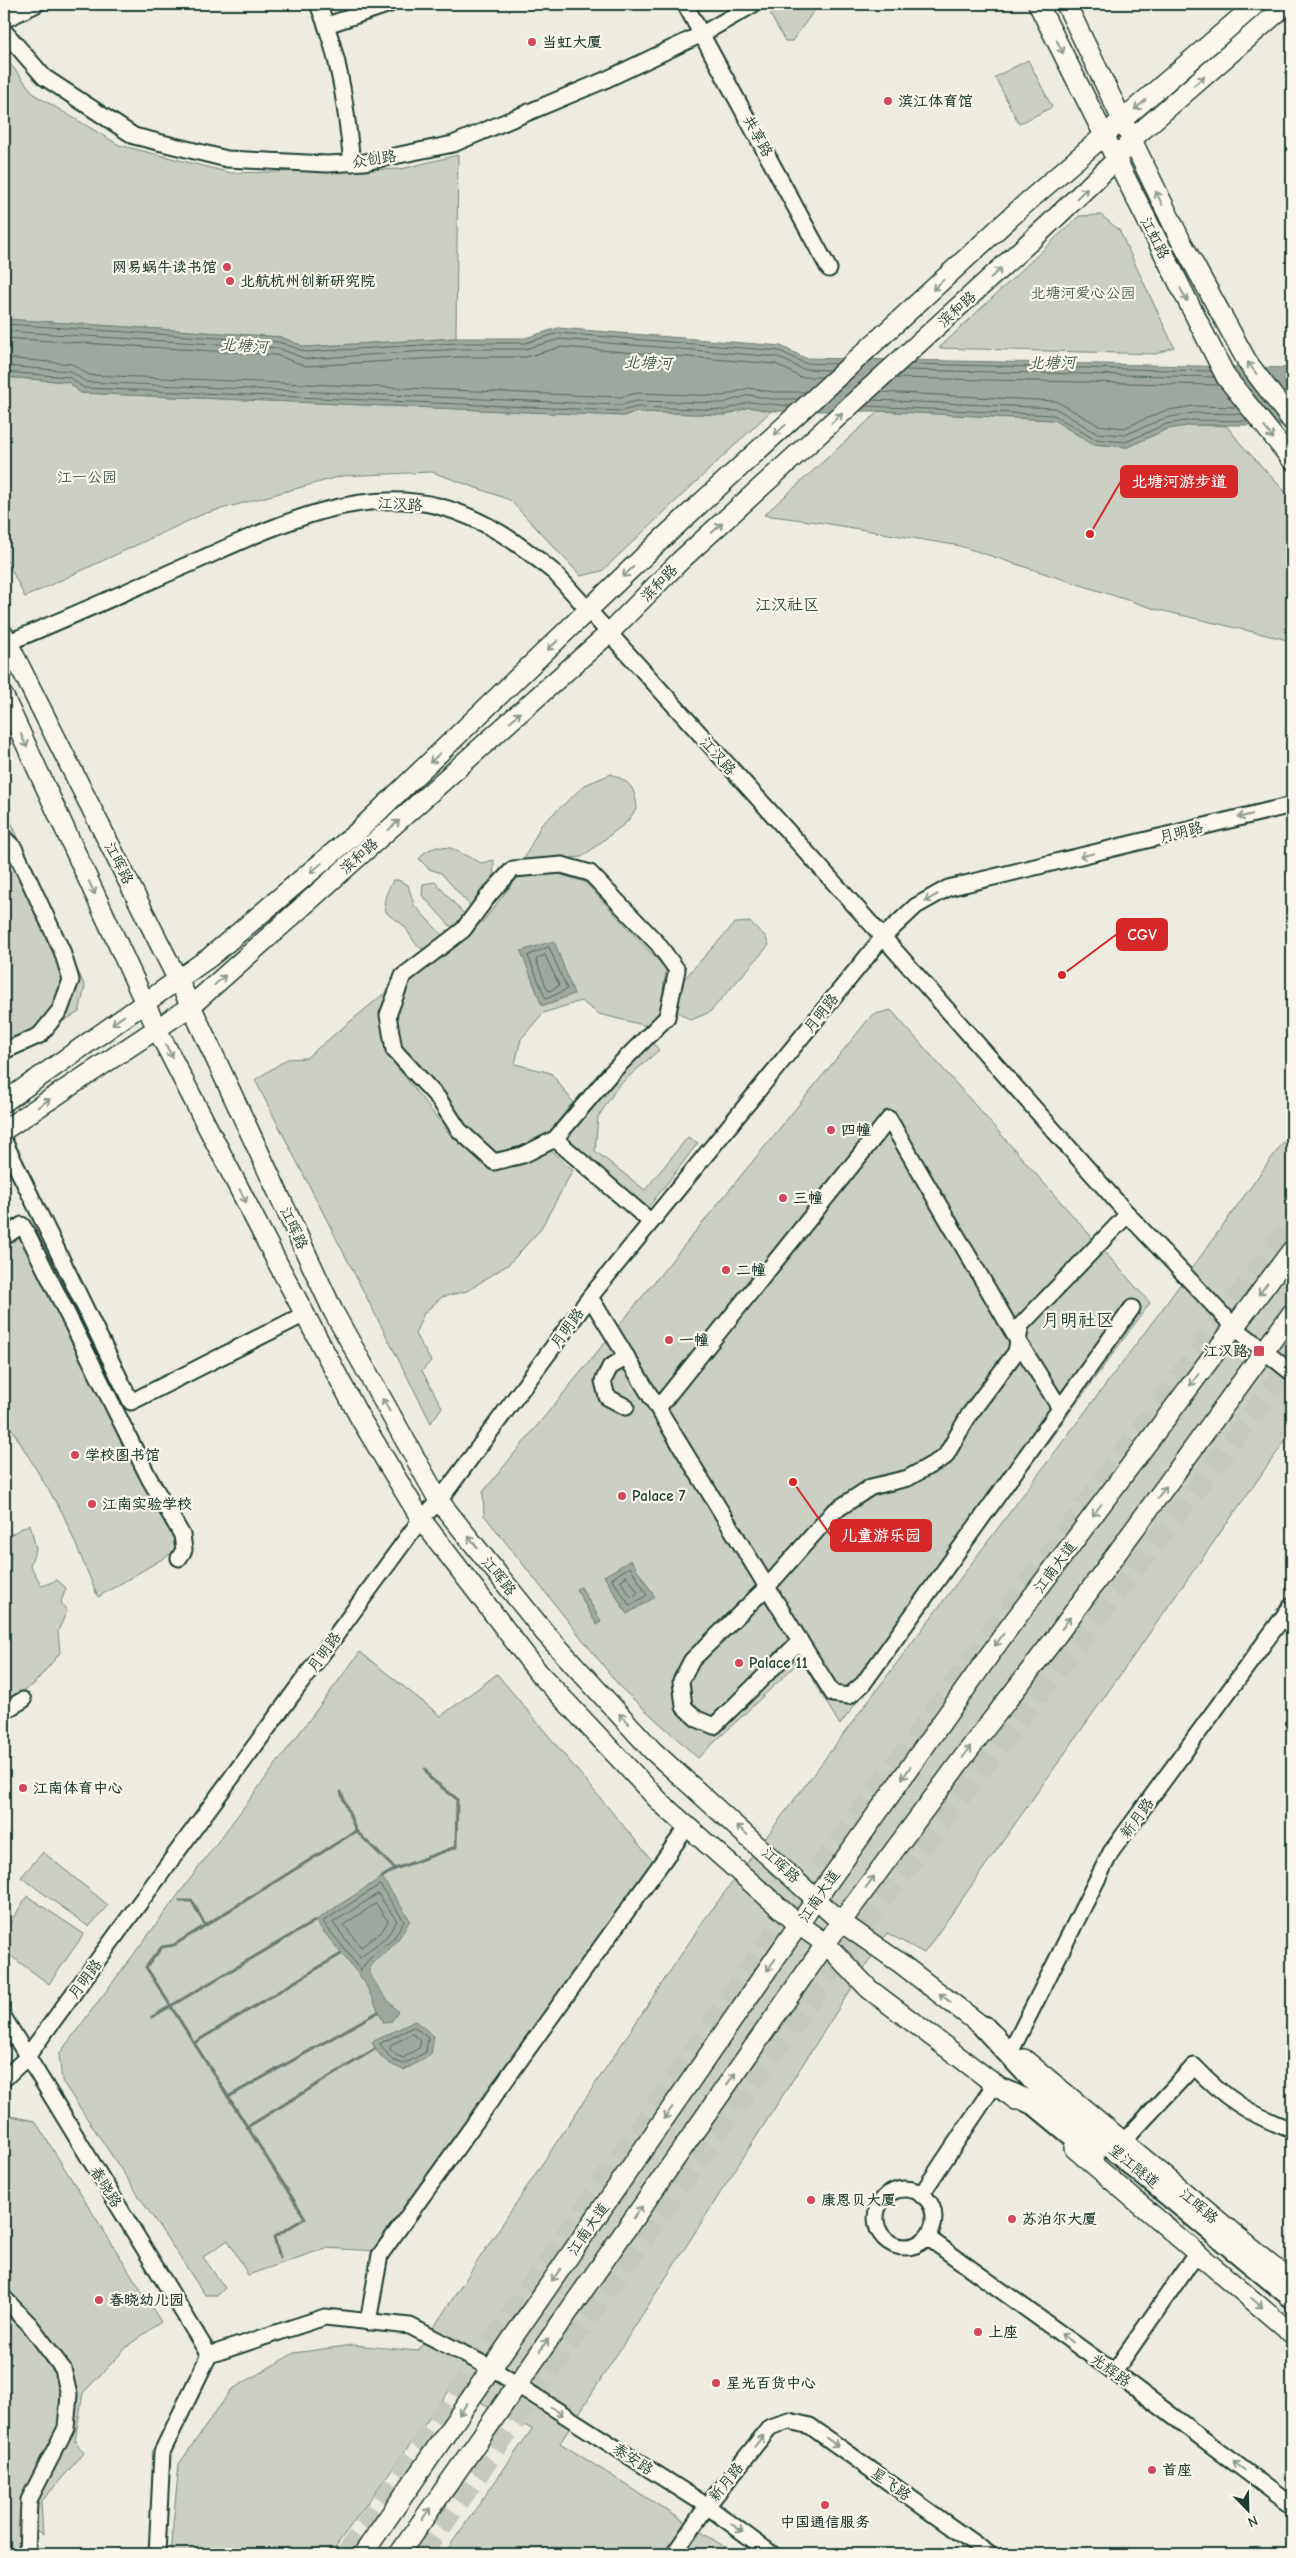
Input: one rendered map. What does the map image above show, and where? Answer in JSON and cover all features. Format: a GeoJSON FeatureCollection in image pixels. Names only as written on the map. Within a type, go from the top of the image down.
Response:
{"type":"FeatureCollection","features":[{"type":"Feature","properties":{"kind":"highway","name":"望江隧道"},"geometry":{"type":"LineString","coordinates":[[984,2027],[1047,2095],[1292,2297]]}},
{"type":"Feature","properties":{"kind":"highway","name":"望江隧道"},"geometry":{"type":"LineString","coordinates":[[1001,2088],[1036,2106],[1292,2314]]}},
{"type":"Feature","properties":{"kind":"main road","name":"江虹路"},"geometry":{"type":"LineString","coordinates":[[1038,4],[1226,377],[1292,460]]}},
{"type":"Feature","properties":{"kind":"main road","name":"江虹路"},"geometry":{"type":"LineString","coordinates":[[1066,4],[1121,121],[1181,241],[1248,363],[1292,421]]}},
{"type":"Feature","properties":{"kind":"main road","name":"滨和路"},"geometry":{"type":"LineString","coordinates":[[4,1102],[144,1002],[178,982],[355,834],[663,538],[1025,204],[1256,4]]}},
{"type":"Feature","properties":{"kind":"main road","name":"滨和路"},"geometry":{"type":"LineString","coordinates":[[4,1130],[191,1006],[608,634],[681,560],[1047,226],[1116,160],[1131,140],[1287,4]]}},
{"type":"Feature","properties":{"kind":"main road","name":"江晖路"},"geometry":{"type":"LineString","coordinates":[[5,641],[191,1006],[333,1311],[440,1501],[544,1633],[652,1750],[817,1898],[841,1922],[900,1963],[1012,2049],[1292,2282]]}},
{"type":"Feature","properties":{"kind":"main road","name":"江晖路"},"geometry":{"type":"LineString","coordinates":[[4,697],[157,1029],[360,1418],[421,1519],[538,1672],[662,1804],[799,1925],[826,1944],[870,1989],[1001,2088],[1198,2251],[1292,2334]]}},
{"type":"Feature","properties":{"kind":"main road","name":"江南大道"},"geometry":{"type":"LineString","coordinates":[[362,2554],[817,1898],[1004,1633],[1292,1250]]}},
{"type":"Feature","properties":{"kind":"main road","name":"江南大道"},"geometry":{"type":"LineString","coordinates":[[399,2554],[516,2384],[841,1922],[1052,1642],[1292,1313]]}},
{"type":"Feature","properties":{"kind":"street"},"geometry":{"type":"LineString","coordinates":[[4,20],[37,4]]}},
{"type":"Feature","properties":{"kind":"street"},"geometry":{"type":"LineString","coordinates":[[318,4],[327,25],[344,89],[352,163]]}},
{"type":"Feature","properties":{"kind":"street"},"geometry":{"type":"LineString","coordinates":[[327,25],[390,4]]}},
{"type":"Feature","properties":{"kind":"street","name":"共享路"},"geometry":{"type":"LineString","coordinates":[[685,4],[829,269]]}},
{"type":"Feature","properties":{"kind":"street","name":"众创路"},"geometry":{"type":"LineString","coordinates":[[4,31],[44,77],[134,136],[227,159],[327,164],[352,163],[453,144],[604,80],[702,34],[754,4]]}},
{"type":"Feature","properties":{"kind":"street","name":"江汉路"},"geometry":{"type":"LineString","coordinates":[[5,641],[252,536],[318,512],[363,502],[401,502],[437,506],[482,522],[520,544],[555,573],[588,612],[883,937],[1128,1214],[1234,1327],[1292,1373]]}},
{"type":"Feature","properties":{"kind":"street","name":"月明路"},"geometry":{"type":"LineString","coordinates":[[4,2079],[26,2058],[421,1519],[440,1501],[590,1297],[883,937],[916,906],[948,888],[1292,805]]}},
{"type":"Feature","properties":{"kind":"street"},"geometry":{"type":"LineString","coordinates":[[4,838],[14,848],[62,951],[70,980],[60,1010],[40,1035],[4,1051]]}},
{"type":"Feature","properties":{"kind":"street"},"geometry":{"type":"LineString","coordinates":[[562,865],[590,873],[658,944],[677,970],[667,1017],[611,1073],[555,1139],[523,1155],[494,1162],[459,1130],[438,1098],[394,1050],[388,1015],[403,976],[463,930],[489,895],[513,869],[562,865]]}},
{"type":"Feature","properties":{"kind":"street"},"geometry":{"type":"LineString","coordinates":[[658,1408],[889,1119],[1018,1341],[1060,1408]]}},
{"type":"Feature","properties":{"kind":"street"},"geometry":{"type":"LineString","coordinates":[[555,1139],[651,1222]]}},
{"type":"Feature","properties":{"kind":"street"},"geometry":{"type":"LineString","coordinates":[[4,1141],[131,1402],[305,1314]]}},
{"type":"Feature","properties":{"kind":"street"},"geometry":{"type":"LineString","coordinates":[[800,1641],[714,1726],[697,1719],[684,1706],[682,1681],[692,1660],[768,1586],[834,1512],[871,1487],[908,1478],[945,1457],[969,1415],[1016,1352],[1021,1325],[1128,1214]]}},
{"type":"Feature","properties":{"kind":"street"},"geometry":{"type":"LineString","coordinates":[[4,1236],[22,1225],[149,1478],[182,1535],[184,1550],[179,1558]]}},
{"type":"Feature","properties":{"kind":"street"},"geometry":{"type":"LineString","coordinates":[[590,1297],[833,1694],[849,1696],[864,1684],[1132,1308]]}},
{"type":"Feature","properties":{"kind":"street"},"geometry":{"type":"LineString","coordinates":[[626,1407],[607,1397],[603,1381],[610,1368],[627,1356]]}},
{"type":"Feature","properties":{"kind":"street","name":"新月路"},"geometry":{"type":"LineString","coordinates":[[1012,2049],[1111,1852],[1292,1605]]}},
{"type":"Feature","properties":{"kind":"street"},"geometry":{"type":"LineString","coordinates":[[4,1711],[23,1700]]}},
{"type":"Feature","properties":{"kind":"street"},"geometry":{"type":"LineString","coordinates":[[368,2322],[380,2255],[688,1826]]}},
{"type":"Feature","properties":{"kind":"street","name":"春晓路"},"geometry":{"type":"LineString","coordinates":[[4,2018],[26,2058],[209,2355]]}},
{"type":"Feature","properties":{"kind":"street"},"geometry":{"type":"LineString","coordinates":[[1123,2142],[1194,2066],[1218,2091],[1246,2110],[1292,2130]]}},
{"type":"Feature","properties":{"kind":"street"},"geometry":{"type":"LineString","coordinates":[[921,2195],[1001,2088]]}},
{"type":"Feature","properties":{"kind":"street"},"geometry":{"type":"LineString","coordinates":[[905,2189],[914,2190],[929,2201],[933,2209],[932,2228],[927,2237],[910,2246],[891,2243],[879,2229],[876,2219],[882,2201],[888,2195],[905,2189]]}},
{"type":"Feature","properties":{"kind":"street","name":"光辉路"},"geometry":{"type":"LineString","coordinates":[[927,2237],[1114,2372],[1292,2506]]}},
{"type":"Feature","properties":{"kind":"street"},"geometry":{"type":"LineString","coordinates":[[1114,2372],[1198,2251]]}},
{"type":"Feature","properties":{"kind":"street"},"geometry":{"type":"LineString","coordinates":[[4,2298],[30,2325],[63,2369],[69,2395],[66,2428],[29,2500],[28,2554]]}},
{"type":"Feature","properties":{"kind":"street"},"geometry":{"type":"LineString","coordinates":[[157,2554],[162,2452],[209,2355],[326,2317],[410,2326],[491,2368]]}},
{"type":"Feature","properties":{"kind":"street","name":"泰安路"},"geometry":{"type":"LineString","coordinates":[[491,2368],[707,2506],[772,2554]]}},
{"type":"Feature","properties":{"kind":"street","name":"新月路"},"geometry":{"type":"LineString","coordinates":[[674,2554],[707,2506],[770,2427],[789,2421]]}},
{"type":"Feature","properties":{"kind":"street","name":"星飞路"},"geometry":{"type":"LineString","coordinates":[[789,2421],[810,2426],[990,2554]]}},
{"type":"Feature","properties":{"kind":"green space"},"geometry":{"type":"Polygon","coordinates":[[[787,4],[822,4],[814,11],[792,41],[785,41],[770,14],[787,4]]]}},
{"type":"Feature","properties":{"kind":"green space"},"geometry":{"type":"Polygon","coordinates":[[[4,56],[35,95],[119,145],[231,173],[401,169],[458,155],[456,338],[305,347],[281,337],[4,319],[4,56]]]}},
{"type":"Feature","properties":{"kind":"green space"},"geometry":{"type":"Polygon","coordinates":[[[1028,60],[1052,107],[1019,124],[995,77],[1028,60]]]}},
{"type":"Feature","properties":{"kind":"green space","name":"北塘河爱心公园"},"geometry":{"type":"Polygon","coordinates":[[[1101,215],[1119,230],[1174,347],[1156,354],[939,348],[1079,216],[1101,215]]]}},
{"type":"Feature","properties":{"kind":"green space","name":"江一公园"},"geometry":{"type":"Polygon","coordinates":[[[4,377],[68,382],[81,393],[623,416],[637,412],[726,415],[749,407],[771,411],[602,571],[581,576],[510,500],[432,472],[342,476],[203,514],[25,597],[4,555],[4,377]]]}},
{"type":"Feature","properties":{"kind":"green space"},"geometry":{"type":"Polygon","coordinates":[[[879,411],[1054,420],[1092,444],[1127,447],[1167,429],[1193,425],[1227,426],[1240,443],[1292,499],[1292,641],[1155,609],[960,546],[764,515],[879,411]]]}},
{"type":"Feature","properties":{"kind":"green space"},"geometry":{"type":"Polygon","coordinates":[[[611,774],[627,783],[635,795],[637,808],[627,822],[582,857],[522,863],[541,825],[585,785],[611,774]]]}},
{"type":"Feature","properties":{"kind":"green space"},"geometry":{"type":"Polygon","coordinates":[[[4,806],[85,987],[79,1012],[4,1056],[4,806]]]}},
{"type":"Feature","properties":{"kind":"green space"},"geometry":{"type":"Polygon","coordinates":[[[437,847],[451,848],[481,863],[494,860],[493,885],[472,908],[441,873],[429,869],[419,859],[426,851],[437,847]]]}},
{"type":"Feature","properties":{"kind":"green space"},"geometry":{"type":"Polygon","coordinates":[[[555,873],[585,882],[666,969],[660,1014],[647,1026],[599,1014],[581,1001],[543,1013],[521,1039],[515,1064],[551,1073],[573,1102],[549,1133],[520,1147],[496,1152],[463,1123],[448,1097],[401,1046],[395,1016],[410,979],[483,921],[517,878],[555,873]]]}},
{"type":"Feature","properties":{"kind":"green space"},"geometry":{"type":"Polygon","coordinates":[[[393,880],[398,880],[408,885],[414,905],[443,936],[430,948],[422,949],[403,925],[386,912],[385,898],[393,880]]]}},
{"type":"Feature","properties":{"kind":"green space"},"geometry":{"type":"Polygon","coordinates":[[[435,882],[466,916],[461,926],[452,928],[422,895],[423,884],[435,882]]]}},
{"type":"Feature","properties":{"kind":"green space"},"geometry":{"type":"Polygon","coordinates":[[[750,922],[765,936],[769,945],[710,1012],[691,1020],[676,1011],[681,982],[735,923],[750,922]]]}},
{"type":"Feature","properties":{"kind":"green space"},"geometry":{"type":"Polygon","coordinates":[[[392,987],[381,1013],[388,1055],[451,1136],[491,1169],[518,1166],[551,1151],[573,1170],[540,1230],[509,1264],[467,1291],[442,1297],[424,1313],[415,1334],[431,1361],[422,1371],[442,1407],[431,1423],[255,1080],[287,1059],[306,1058],[392,987]]]}},
{"type":"Feature","properties":{"kind":"green space"},"geometry":{"type":"Polygon","coordinates":[[[891,1010],[1150,1303],[840,1725],[801,1660],[698,1758],[621,1688],[484,1515],[483,1492],[872,1015],[891,1010]]]}},
{"type":"Feature","properties":{"kind":"green space"},"geometry":{"type":"Polygon","coordinates":[[[653,1043],[659,1050],[618,1086],[598,1117],[595,1151],[645,1190],[688,1137],[698,1143],[647,1209],[563,1138],[610,1084],[653,1043]]]}},
{"type":"Feature","properties":{"kind":"green space"},"geometry":{"type":"Polygon","coordinates":[[[1292,1130],[1292,1431],[924,1953],[887,1933],[560,2443],[736,2554],[444,2554],[532,2429],[452,2387],[330,2554],[170,2554],[179,2464],[231,2390],[294,2353],[353,2345],[418,2351],[704,1920],[1163,1308],[1292,1130]]]}},
{"type":"Feature","properties":{"kind":"green space"},"geometry":{"type":"Polygon","coordinates":[[[20,1234],[179,1549],[98,1597],[63,1514],[4,1416],[4,1244],[20,1234]]]}},
{"type":"Feature","properties":{"kind":"green space"},"geometry":{"type":"Polygon","coordinates":[[[30,1524],[36,1549],[30,1565],[42,1586],[57,1580],[66,1588],[61,1602],[67,1611],[58,1631],[60,1653],[33,1685],[9,1699],[4,1690],[4,1538],[30,1524]]]}},
{"type":"Feature","properties":{"kind":"green space"},"geometry":{"type":"Polygon","coordinates":[[[360,1652],[441,1716],[497,1674],[656,1865],[375,2251],[326,2248],[248,2275],[228,2240],[203,2257],[225,2288],[218,2295],[205,2295],[62,2081],[59,2054],[360,1652]]]}},
{"type":"Feature","properties":{"kind":"green space"},"geometry":{"type":"Polygon","coordinates":[[[43,1852],[108,1905],[89,1927],[21,1877],[43,1852]]]}},
{"type":"Feature","properties":{"kind":"green space"},"geometry":{"type":"Polygon","coordinates":[[[27,1896],[84,1934],[49,1984],[4,1951],[4,1933],[27,1896]]]}},
{"type":"Feature","properties":{"kind":"green space"},"geometry":{"type":"Polygon","coordinates":[[[4,2116],[35,2121],[161,2322],[130,2344],[83,2393],[75,2441],[84,2453],[41,2502],[43,2534],[29,2525],[27,2554],[4,2554],[4,2116]]]}},
{"type":"Feature","properties":{"kind":"water","name":"北塘河"},"geometry":{"type":"Polygon","coordinates":[[[4,319],[281,337],[305,347],[456,338],[525,338],[558,328],[781,346],[805,358],[1292,368],[1292,425],[1193,425],[1167,429],[1128,447],[1092,444],[1054,420],[879,411],[771,411],[749,407],[726,415],[637,412],[623,416],[81,393],[68,382],[4,377],[4,319]]]}},
{"type":"Feature","properties":{"kind":"water"},"geometry":{"type":"Polygon","coordinates":[[[554,941],[574,994],[542,1006],[521,951],[554,941]]]}},
{"type":"Feature","properties":{"kind":"water"},"geometry":{"type":"Polygon","coordinates":[[[631,1560],[655,1597],[627,1614],[604,1576],[631,1560]]]}},
{"type":"Feature","properties":{"kind":"water"},"geometry":{"type":"Polygon","coordinates":[[[581,1587],[601,1621],[597,1625],[576,1589],[581,1587]]]}},
{"type":"Feature","properties":{"kind":"water"},"geometry":{"type":"Polygon","coordinates":[[[382,1877],[410,1920],[394,1944],[373,1962],[370,1968],[377,1986],[398,2012],[391,2022],[384,2023],[364,1981],[315,1921],[382,1877]]]}},
{"type":"Feature","properties":{"kind":"water"},"geometry":{"type":"Polygon","coordinates":[[[415,2021],[434,2036],[431,2055],[404,2070],[385,2060],[377,2052],[372,2042],[415,2021]]]}},
{"type":"Feature","properties":{"kind":"waterway"},"geometry":{"type":"LineString","coordinates":[[395,1869],[456,1847],[457,1799],[430,1778],[425,1769]]}},
{"type":"Feature","properties":{"kind":"waterway"},"geometry":{"type":"LineString","coordinates":[[341,1792],[356,1831],[395,1869],[382,1877]]}},
{"type":"Feature","properties":{"kind":"waterway"},"geometry":{"type":"LineString","coordinates":[[280,2258],[274,2237],[305,2218],[146,1967],[162,1947],[174,1945],[356,1831]]}},
{"type":"Feature","properties":{"kind":"waterway"},"geometry":{"type":"LineString","coordinates":[[180,1901],[192,1901],[205,1925]]}},
{"type":"Feature","properties":{"kind":"waterway"},"geometry":{"type":"LineString","coordinates":[[152,2017],[315,1921]]}},
{"type":"Feature","properties":{"kind":"waterway"},"geometry":{"type":"LineString","coordinates":[[194,2043],[341,1954]]}},
{"type":"Feature","properties":{"kind":"waterway"},"geometry":{"type":"LineString","coordinates":[[228,2097],[378,2012]]}},
{"type":"Feature","properties":{"kind":"waterway"},"geometry":{"type":"LineString","coordinates":[[247,2127],[375,2049]]}},
{"type":"Feature","properties":{"kind":"tunnel"},"geometry":{"type":"LineString","coordinates":[[346,2554],[817,1872],[1292,1223]]}},
{"type":"Feature","properties":{"kind":"tunnel"},"geometry":{"type":"LineString","coordinates":[[422,2554],[873,1911],[1292,1363]]}},
{"type":"Feature","properties":{"kind":"place","name":"当虹大厦"},"geometry":{"type":"Point","coordinates":[532,42]}},
{"type":"Feature","properties":{"kind":"place","name":"滨江体育馆"},"geometry":{"type":"Point","coordinates":[888,101]}},
{"type":"Feature","properties":{"kind":"place","name":"网易蜗牛读书馆"},"geometry":{"type":"Point","coordinates":[227,267]}},
{"type":"Feature","properties":{"kind":"place","name":"北航杭州创新研究院"},"geometry":{"type":"Point","coordinates":[230,281]}},
{"type":"Feature","properties":{"kind":"place","name":"北塘河游步道"},"geometry":{"type":"Point","coordinates":[1090,534]}},
{"type":"Feature","properties":{"kind":"place","name":"CGV"},"geometry":{"type":"Point","coordinates":[1062,975]}},
{"type":"Feature","properties":{"kind":"place","name":"四幢"},"geometry":{"type":"Point","coordinates":[831,1130]}},
{"type":"Feature","properties":{"kind":"place","name":"三幢"},"geometry":{"type":"Point","coordinates":[783,1198]}},
{"type":"Feature","properties":{"kind":"place","name":"二幢"},"geometry":{"type":"Point","coordinates":[726,1270]}},
{"type":"Feature","properties":{"kind":"place","name":"一幢"},"geometry":{"type":"Point","coordinates":[669,1340]}},
{"type":"Feature","properties":{"kind":"place","name":"江汉路"},"geometry":{"type":"Point","coordinates":[1259,1351]}},
{"type":"Feature","properties":{"kind":"place","name":"学校图书馆"},"geometry":{"type":"Point","coordinates":[75,1455]}},
{"type":"Feature","properties":{"kind":"place","name":"儿童游乐园"},"geometry":{"type":"Point","coordinates":[793,1482]}},
{"type":"Feature","properties":{"kind":"place","name":"Palace 7"},"geometry":{"type":"Point","coordinates":[622,1496]}},
{"type":"Feature","properties":{"kind":"place","name":"江南实验学校"},"geometry":{"type":"Point","coordinates":[92,1504]}},
{"type":"Feature","properties":{"kind":"place","name":"Palace 11"},"geometry":{"type":"Point","coordinates":[739,1663]}},
{"type":"Feature","properties":{"kind":"place","name":"江南体育中心"},"geometry":{"type":"Point","coordinates":[23,1788]}},
{"type":"Feature","properties":{"kind":"place","name":"康恩贝大厦"},"geometry":{"type":"Point","coordinates":[811,2200]}},
{"type":"Feature","properties":{"kind":"place","name":"苏泊尔大厦"},"geometry":{"type":"Point","coordinates":[1012,2219]}},
{"type":"Feature","properties":{"kind":"place","name":"春晓幼儿园"},"geometry":{"type":"Point","coordinates":[99,2300]}},
{"type":"Feature","properties":{"kind":"place","name":"上座"},"geometry":{"type":"Point","coordinates":[978,2332]}},
{"type":"Feature","properties":{"kind":"place","name":"星光百货中心"},"geometry":{"type":"Point","coordinates":[716,2383]}},
{"type":"Feature","properties":{"kind":"place","name":"首座"},"geometry":{"type":"Point","coordinates":[1152,2470]}},
{"type":"Feature","properties":{"kind":"place","name":"中国通信服务"},"geometry":{"type":"Point","coordinates":[825,2505]}},
{"type":"Feature","properties":{"kind":"district","name":"江汉社区"},"geometry":{"type":"Point","coordinates":[787,604]}},
{"type":"Feature","properties":{"kind":"district","name":"月明社区"},"geometry":{"type":"Point","coordinates":[1078,1320]}}]}
